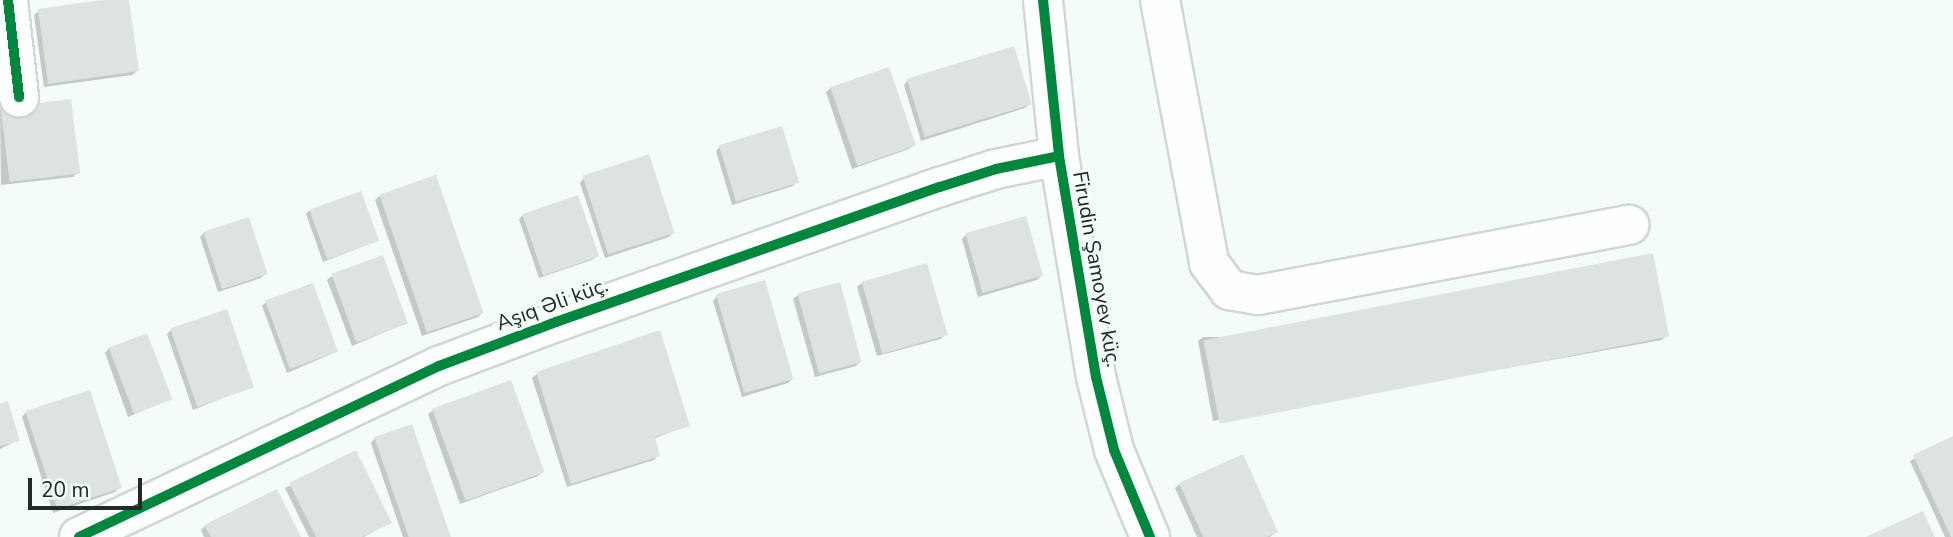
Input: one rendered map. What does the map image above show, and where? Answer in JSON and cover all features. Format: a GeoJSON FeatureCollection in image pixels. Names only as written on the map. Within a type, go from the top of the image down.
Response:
{"type":"FeatureCollection","features":[{"type":"Feature","properties":{"kind":"street"},"geometry":{"type":"LineString","coordinates":[[8,0],[19,97]]}},
{"type":"Feature","properties":{"kind":"street","name":"Firudin Şamoyev küç."},"geometry":{"type":"LineString","coordinates":[[1043,0],[1059,156],[1096,377],[1114,450],[1150,537]]}},
{"type":"Feature","properties":{"kind":"street"},"geometry":{"type":"LineString","coordinates":[[1160,0],[1209,263],[1228,290],[1258,295],[1629,225]]}},
{"type":"Feature","properties":{"kind":"street","name":"Aşıq Əli küç."},"geometry":{"type":"LineString","coordinates":[[79,537],[439,366],[940,187],[996,169],[1059,156]]}},
{"type":"Feature","properties":{"kind":"building"},"geometry":{"type":"Polygon","coordinates":[[[102,0],[129,0],[139,71],[48,84],[38,9],[102,0]]]}},
{"type":"Feature","properties":{"kind":"building"},"geometry":{"type":"Polygon","coordinates":[[[1014,46],[1032,104],[925,137],[907,79],[1014,46]]]}},
{"type":"Feature","properties":{"kind":"building"},"geometry":{"type":"Polygon","coordinates":[[[889,67],[916,145],[857,166],[830,87],[889,67]]]}},
{"type":"Feature","properties":{"kind":"building"},"geometry":{"type":"Polygon","coordinates":[[[71,99],[80,173],[10,182],[1,108],[71,99]]]}},
{"type":"Feature","properties":{"kind":"building"},"geometry":{"type":"Polygon","coordinates":[[[782,126],[799,182],[736,202],[719,145],[782,126]]]}},
{"type":"Feature","properties":{"kind":"building"},"geometry":{"type":"Polygon","coordinates":[[[649,154],[675,233],[608,255],[582,176],[649,154]]]}},
{"type":"Feature","properties":{"kind":"building"},"geometry":{"type":"Polygon","coordinates":[[[436,175],[484,313],[427,333],[379,195],[436,175]]]}},
{"type":"Feature","properties":{"kind":"building"},"geometry":{"type":"Polygon","coordinates":[[[361,191],[379,241],[327,260],[309,210],[361,191]]]}},
{"type":"Feature","properties":{"kind":"building"},"geometry":{"type":"Polygon","coordinates":[[[578,195],[599,256],[543,276],[522,214],[578,195]]]}},
{"type":"Feature","properties":{"kind":"building"},"geometry":{"type":"Polygon","coordinates":[[[1026,216],[1043,276],[983,293],[965,233],[1026,216]]]}},
{"type":"Feature","properties":{"kind":"building"},"geometry":{"type":"Polygon","coordinates":[[[249,217],[268,274],[222,289],[203,232],[249,217]]]}},
{"type":"Feature","properties":{"kind":"building"},"geometry":{"type":"Polygon","coordinates":[[[1653,253],[1669,336],[1220,424],[1203,340],[1653,253]]]}},
{"type":"Feature","properties":{"kind":"building"},"geometry":{"type":"Polygon","coordinates":[[[383,255],[408,324],[356,342],[331,274],[383,255]]]}},
{"type":"Feature","properties":{"kind":"building"},"geometry":{"type":"Polygon","coordinates":[[[927,263],[948,335],[882,354],[862,282],[927,263]]]}},
{"type":"Feature","properties":{"kind":"building"},"geometry":{"type":"Polygon","coordinates":[[[765,280],[793,379],[744,393],[716,294],[765,280]]]}},
{"type":"Feature","properties":{"kind":"building"},"geometry":{"type":"Polygon","coordinates":[[[840,282],[861,362],[819,374],[797,293],[840,282]]]}},
{"type":"Feature","properties":{"kind":"building"},"geometry":{"type":"Polygon","coordinates":[[[313,283],[338,352],[290,369],[265,300],[313,283]]]}},
{"type":"Feature","properties":{"kind":"building"},"geometry":{"type":"Polygon","coordinates":[[[227,309],[254,387],[197,407],[170,329],[227,309]]]}},
{"type":"Feature","properties":{"kind":"building"},"geometry":{"type":"Polygon","coordinates":[[[660,330],[690,426],[655,437],[660,456],[571,484],[536,372],[660,330]]]}},
{"type":"Feature","properties":{"kind":"building"},"geometry":{"type":"Polygon","coordinates":[[[147,333],[172,399],[134,414],[109,348],[147,333]]]}},
{"type":"Feature","properties":{"kind":"building"},"geometry":{"type":"Polygon","coordinates":[[[511,380],[545,472],[466,501],[432,409],[511,380]]]}},
{"type":"Feature","properties":{"kind":"building"},"geometry":{"type":"Polygon","coordinates":[[[90,390],[122,488],[57,509],[25,411],[90,390]]]}},
{"type":"Feature","properties":{"kind":"building"},"geometry":{"type":"Polygon","coordinates":[[[8,401],[20,441],[0,446],[0,404],[8,401]]]}},
{"type":"Feature","properties":{"kind":"building"},"geometry":{"type":"Polygon","coordinates":[[[412,424],[451,537],[409,537],[374,437],[412,424]]]}},
{"type":"Feature","properties":{"kind":"building"},"geometry":{"type":"Polygon","coordinates":[[[1953,436],[1953,537],[1951,537],[1913,455],[1953,436]]]}},
{"type":"Feature","properties":{"kind":"building"},"geometry":{"type":"Polygon","coordinates":[[[356,450],[392,523],[362,537],[316,537],[289,483],[356,450]]]}},
{"type":"Feature","properties":{"kind":"building"},"geometry":{"type":"Polygon","coordinates":[[[1243,454],[1278,532],[1267,537],[1203,537],[1179,483],[1243,454]]]}},
{"type":"Feature","properties":{"kind":"building"},"geometry":{"type":"Polygon","coordinates":[[[277,489],[301,537],[211,537],[204,525],[277,489]]]}},
{"type":"Feature","properties":{"kind":"building"},"geometry":{"type":"Polygon","coordinates":[[[1923,511],[1935,537],[1866,537],[1923,511]]]}},
{"type":"Feature","properties":{"kind":"cycle path"},"geometry":{"type":"LineString","coordinates":[[8,0],[19,97]]}},
{"type":"Feature","properties":{"kind":"cycle path"},"geometry":{"type":"LineString","coordinates":[[1043,0],[1059,156],[1096,377],[1114,450],[1150,537]]}},
{"type":"Feature","properties":{"kind":"cycle path"},"geometry":{"type":"LineString","coordinates":[[79,537],[439,366],[940,187],[996,169],[1059,156]]}}]}
